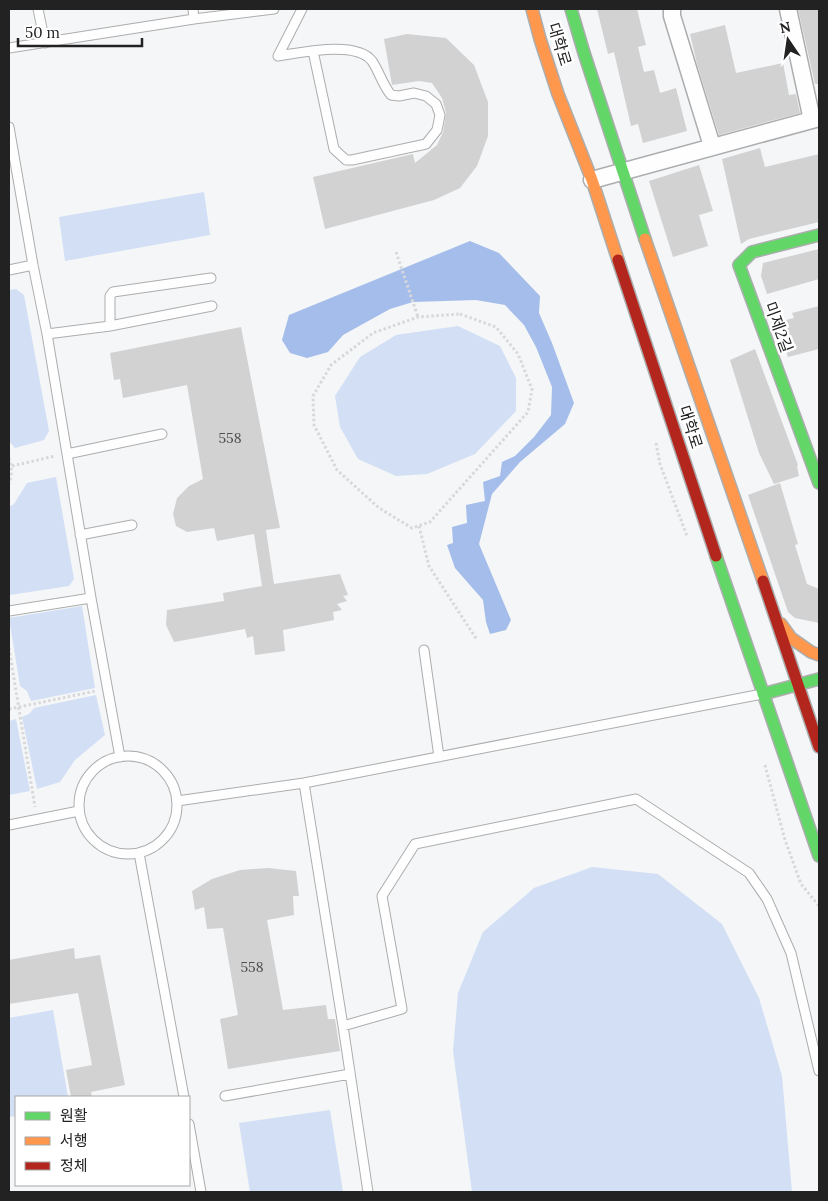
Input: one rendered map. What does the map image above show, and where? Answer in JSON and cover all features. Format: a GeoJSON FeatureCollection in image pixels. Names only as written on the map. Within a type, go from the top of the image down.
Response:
{"type":"FeatureCollection","features":[{"type":"Feature","properties":{"kind":"street","name":"대학로"},"geometry":{"type":"LineString","coordinates":[[532,9],[558,94],[592,180],[712,544],[819,856]]}},
{"type":"Feature","properties":{"kind":"street","name":"대학로"},"geometry":{"type":"LineString","coordinates":[[572,9],[584,53],[661,287],[799,685],[819,748]]}},
{"type":"Feature","properties":{"kind":"street"},"geometry":{"type":"LineString","coordinates":[[672,9],[672,16],[712,146]]}},
{"type":"Feature","properties":{"kind":"street"},"geometry":{"type":"LineString","coordinates":[[592,180],[815,119],[788,9]]}},
{"type":"Feature","properties":{"kind":"street","name":"미제2길"},"geometry":{"type":"LineString","coordinates":[[819,235],[752,252],[739,265],[819,483]]}},
{"type":"Feature","properties":{"kind":"street"},"geometry":{"type":"LineString","coordinates":[[775,616],[791,638],[811,652],[819,655]]}},
{"type":"Feature","properties":{"kind":"street"},"geometry":{"type":"LineString","coordinates":[[764,694],[819,679]]}},
{"type":"Feature","properties":{"kind":"lane"},"geometry":{"type":"LineString","coordinates":[[38,9],[45,43]]}},
{"type":"Feature","properties":{"kind":"lane"},"geometry":{"type":"LineString","coordinates":[[193,9],[194,19]]}},
{"type":"Feature","properties":{"kind":"lane"},"geometry":{"type":"LineString","coordinates":[[9,48],[194,19],[274,9]]}},
{"type":"Feature","properties":{"kind":"lane"},"geometry":{"type":"LineString","coordinates":[[302,9],[278,56],[313,51],[346,49],[360,52],[371,60],[384,87],[391,95],[399,96],[414,92],[426,96],[436,104],[440,115],[437,130],[426,144],[346,160],[334,149],[313,51]]}},
{"type":"Feature","properties":{"kind":"lane"},"geometry":{"type":"LineString","coordinates":[[9,133],[32,266],[47,334],[80,535],[120,757]]}},
{"type":"Feature","properties":{"kind":"lane"},"geometry":{"type":"LineString","coordinates":[[9,270],[32,266]]}},
{"type":"Feature","properties":{"kind":"lane"},"geometry":{"type":"LineString","coordinates":[[110,326],[110,296],[113,292],[210,278]]}},
{"type":"Feature","properties":{"kind":"lane"},"geometry":{"type":"LineString","coordinates":[[47,334],[110,326],[212,306]]}},
{"type":"Feature","properties":{"kind":"lane"},"geometry":{"type":"LineString","coordinates":[[67,454],[162,434]]}},
{"type":"Feature","properties":{"kind":"lane"},"geometry":{"type":"LineString","coordinates":[[80,535],[132,525]]}},
{"type":"Feature","properties":{"kind":"lane"},"geometry":{"type":"LineString","coordinates":[[9,611],[91,598]]}},
{"type":"Feature","properties":{"kind":"lane"},"geometry":{"type":"LineString","coordinates":[[424,650],[438,756]]}},
{"type":"Feature","properties":{"kind":"lane"},"geometry":{"type":"LineString","coordinates":[[177,801],[304,783],[764,694]]}},
{"type":"Feature","properties":{"kind":"lane"},"geometry":{"type":"LineString","coordinates":[[120,757],[136,757],[152,762],[164,772],[173,786],[177,801],[176,815],[171,828],[163,840],[152,848],[138,853],[122,854],[107,849],[94,840],[84,827],[79,811],[80,796],[85,782],[94,770],[106,762],[120,757]]}},
{"type":"Feature","properties":{"kind":"lane"},"geometry":{"type":"LineString","coordinates":[[304,783],[368,1192]]}},
{"type":"Feature","properties":{"kind":"lane"},"geometry":{"type":"LineString","coordinates":[[343,1026],[402,1009],[382,896],[415,844],[636,799],[749,873],[758,886],[792,953],[819,1071]]}},
{"type":"Feature","properties":{"kind":"lane"},"geometry":{"type":"LineString","coordinates":[[9,825],[79,811]]}},
{"type":"Feature","properties":{"kind":"lane"},"geometry":{"type":"LineString","coordinates":[[138,853],[184,1096]]}},
{"type":"Feature","properties":{"kind":"lane"},"geometry":{"type":"LineString","coordinates":[[225,1096],[350,1074]]}},
{"type":"Feature","properties":{"kind":"lane"},"geometry":{"type":"LineString","coordinates":[[190,1130],[201,1192]]}},
{"type":"Feature","properties":{"kind":"path"},"geometry":{"type":"LineString","coordinates":[[396,252],[418,317]]}},
{"type":"Feature","properties":{"kind":"path"},"geometry":{"type":"LineString","coordinates":[[460,314],[496,327],[518,354],[532,389],[528,412],[430,522],[419,526],[412,528],[379,508],[337,470],[314,425],[313,396],[331,365],[373,333],[418,317],[460,314]]}},
{"type":"Feature","properties":{"kind":"path"},"geometry":{"type":"LineString","coordinates":[[12,466],[67,454]]}},
{"type":"Feature","properties":{"kind":"path"},"geometry":{"type":"LineString","coordinates":[[9,458],[12,466],[12,477],[9,484]]}},
{"type":"Feature","properties":{"kind":"path"},"geometry":{"type":"LineString","coordinates":[[419,526],[430,566],[477,640]]}},
{"type":"Feature","properties":{"kind":"path"},"geometry":{"type":"LineString","coordinates":[[9,648],[37,820]]}},
{"type":"Feature","properties":{"kind":"path"},"geometry":{"type":"LineString","coordinates":[[9,708],[108,689]]}},
{"type":"Feature","properties":{"kind":"shaded area"},"geometry":{"type":"Polygon","coordinates":[[[204,192],[210,235],[65,261],[59,217],[204,192]]]}},
{"type":"Feature","properties":{"kind":"shaded area"},"geometry":{"type":"Polygon","coordinates":[[[16,289],[24,295],[49,431],[44,440],[15,448],[9,441],[9,290],[16,289]]]}},
{"type":"Feature","properties":{"kind":"shaded area"},"geometry":{"type":"Polygon","coordinates":[[[458,326],[500,346],[516,378],[516,411],[475,454],[427,474],[396,476],[358,459],[340,427],[335,396],[360,357],[396,335],[458,326]]]}},
{"type":"Feature","properties":{"kind":"shaded area"},"geometry":{"type":"Polygon","coordinates":[[[56,477],[74,579],[69,586],[10,595],[9,507],[14,504],[27,483],[56,477]]]}},
{"type":"Feature","properties":{"kind":"shaded area"},"geometry":{"type":"Polygon","coordinates":[[[82,606],[95,688],[31,701],[27,691],[20,686],[9,618],[82,606]]]}},
{"type":"Feature","properties":{"kind":"shaded area"},"geometry":{"type":"Polygon","coordinates":[[[96,695],[105,735],[75,760],[60,782],[37,789],[22,717],[29,714],[34,708],[96,695]]]}},
{"type":"Feature","properties":{"kind":"shaded area"},"geometry":{"type":"Polygon","coordinates":[[[16,719],[30,791],[9,795],[9,721],[16,719]]]}},
{"type":"Feature","properties":{"kind":"shaded area"},"geometry":{"type":"Polygon","coordinates":[[[592,867],[658,874],[722,924],[759,998],[782,1076],[792,1192],[472,1192],[453,1051],[458,993],[483,932],[534,888],[592,867]]]}},
{"type":"Feature","properties":{"kind":"shaded area"},"geometry":{"type":"Polygon","coordinates":[[[53,1010],[68,1096],[15,1096],[15,1116],[9,1117],[9,1018],[53,1010]]]}},
{"type":"Feature","properties":{"kind":"shaded area"},"geometry":{"type":"Polygon","coordinates":[[[330,1110],[343,1192],[250,1192],[239,1123],[330,1110]]]}},
{"type":"Feature","properties":{"kind":"water"},"geometry":{"type":"Polygon","coordinates":[[[470,241],[499,253],[540,296],[539,313],[574,403],[565,424],[520,462],[492,494],[479,544],[511,620],[506,630],[490,634],[483,600],[455,568],[447,545],[453,543],[452,527],[467,523],[466,505],[485,501],[483,482],[500,476],[502,462],[515,456],[534,437],[551,415],[552,387],[536,347],[524,325],[505,305],[476,300],[413,302],[390,309],[343,335],[328,352],[307,358],[290,353],[282,340],[289,315],[470,241]]]}},
{"type":"Feature","properties":{"kind":"building"},"geometry":{"type":"Polygon","coordinates":[[[597,9],[637,9],[646,45],[638,47],[644,72],[654,70],[660,93],[676,88],[687,131],[643,143],[638,124],[631,126],[614,52],[608,54],[597,9]]]}},
{"type":"Feature","properties":{"kind":"building"},"geometry":{"type":"Polygon","coordinates":[[[798,9],[819,9],[819,84],[815,84],[798,9]]]}},
{"type":"Feature","properties":{"kind":"building"},"geometry":{"type":"Polygon","coordinates":[[[725,25],[736,73],[783,63],[789,95],[796,94],[800,113],[719,135],[697,64],[690,34],[725,25]]]}},
{"type":"Feature","properties":{"kind":"building"},"geometry":{"type":"Polygon","coordinates":[[[407,34],[446,38],[474,65],[488,102],[488,136],[477,166],[460,188],[434,200],[325,229],[313,177],[413,154],[415,163],[437,145],[443,132],[446,113],[442,98],[432,83],[419,81],[392,85],[384,39],[407,34]]]}},
{"type":"Feature","properties":{"kind":"building"},"geometry":{"type":"Polygon","coordinates":[[[760,148],[765,167],[819,154],[819,222],[749,239],[741,244],[722,159],[760,148]]]}},
{"type":"Feature","properties":{"kind":"building"},"geometry":{"type":"Polygon","coordinates":[[[699,165],[713,211],[699,215],[708,246],[673,257],[649,181],[699,165]]]}},
{"type":"Feature","properties":{"kind":"building"},"geometry":{"type":"Polygon","coordinates":[[[819,249],[819,279],[767,294],[761,276],[763,263],[819,249]]]}},
{"type":"Feature","properties":{"kind":"building"},"geometry":{"type":"Polygon","coordinates":[[[819,306],[819,349],[788,357],[781,338],[778,322],[794,318],[792,313],[819,306]]]}},
{"type":"Feature","properties":{"kind":"building"},"geometry":{"type":"Polygon","coordinates":[[[241,327],[280,528],[266,530],[274,584],[340,574],[348,595],[343,596],[347,601],[337,604],[342,610],[333,612],[334,620],[283,630],[285,651],[255,655],[253,636],[247,638],[245,629],[174,642],[166,625],[167,610],[224,601],[223,593],[262,586],[254,534],[217,541],[214,528],[187,532],[176,526],[173,514],[177,498],[189,486],[203,479],[187,385],[123,398],[120,379],[114,380],[110,353],[241,327]]]}},
{"type":"Feature","properties":{"kind":"building"},"geometry":{"type":"Polygon","coordinates":[[[755,349],[798,465],[799,476],[774,484],[759,453],[730,360],[755,349]]]}},
{"type":"Feature","properties":{"kind":"building"},"geometry":{"type":"Polygon","coordinates":[[[780,483],[798,544],[795,545],[807,584],[819,589],[819,623],[795,618],[788,612],[748,495],[780,483]]]}},
{"type":"Feature","properties":{"kind":"building"},"geometry":{"type":"Polygon","coordinates":[[[268,868],[296,871],[299,896],[293,896],[294,915],[267,920],[283,1010],[326,1005],[328,1019],[335,1019],[340,1051],[228,1069],[220,1019],[238,1015],[223,928],[207,929],[204,907],[195,910],[192,891],[212,879],[240,870],[268,868]]]}},
{"type":"Feature","properties":{"kind":"building"},"geometry":{"type":"Polygon","coordinates":[[[74,948],[75,959],[100,955],[125,1085],[91,1092],[92,1096],[71,1096],[66,1070],[92,1065],[78,993],[9,1004],[9,960],[74,948]]]}},
{"type":"Feature","properties":{"kind":"traffic: fast"},"geometry":{"type":"LineString","coordinates":[[571,9],[645,239]]}},
{"type":"Feature","properties":{"kind":"traffic: fast"},"geometry":{"type":"LineString","coordinates":[[819,235],[752,252],[739,265],[819,483]]}},
{"type":"Feature","properties":{"kind":"traffic: fast"},"geometry":{"type":"LineString","coordinates":[[716,556],[819,856]]}},
{"type":"Feature","properties":{"kind":"traffic: fast"},"geometry":{"type":"LineString","coordinates":[[763,694],[819,679]]}},
{"type":"Feature","properties":{"kind":"traffic: slow"},"geometry":{"type":"LineString","coordinates":[[532,9],[558,94],[592,180],[618,260]]}},
{"type":"Feature","properties":{"kind":"traffic: slow"},"geometry":{"type":"LineString","coordinates":[[645,239],[763,581]]}},
{"type":"Feature","properties":{"kind":"traffic: slow"},"geometry":{"type":"LineString","coordinates":[[781,624],[791,638],[811,652],[819,655]]}},
{"type":"Feature","properties":{"kind":"traffic: jam"},"geometry":{"type":"LineString","coordinates":[[618,260],[716,556]]}},
{"type":"Feature","properties":{"kind":"traffic: jam"},"geometry":{"type":"LineString","coordinates":[[763,581],[819,747]]}}]}
